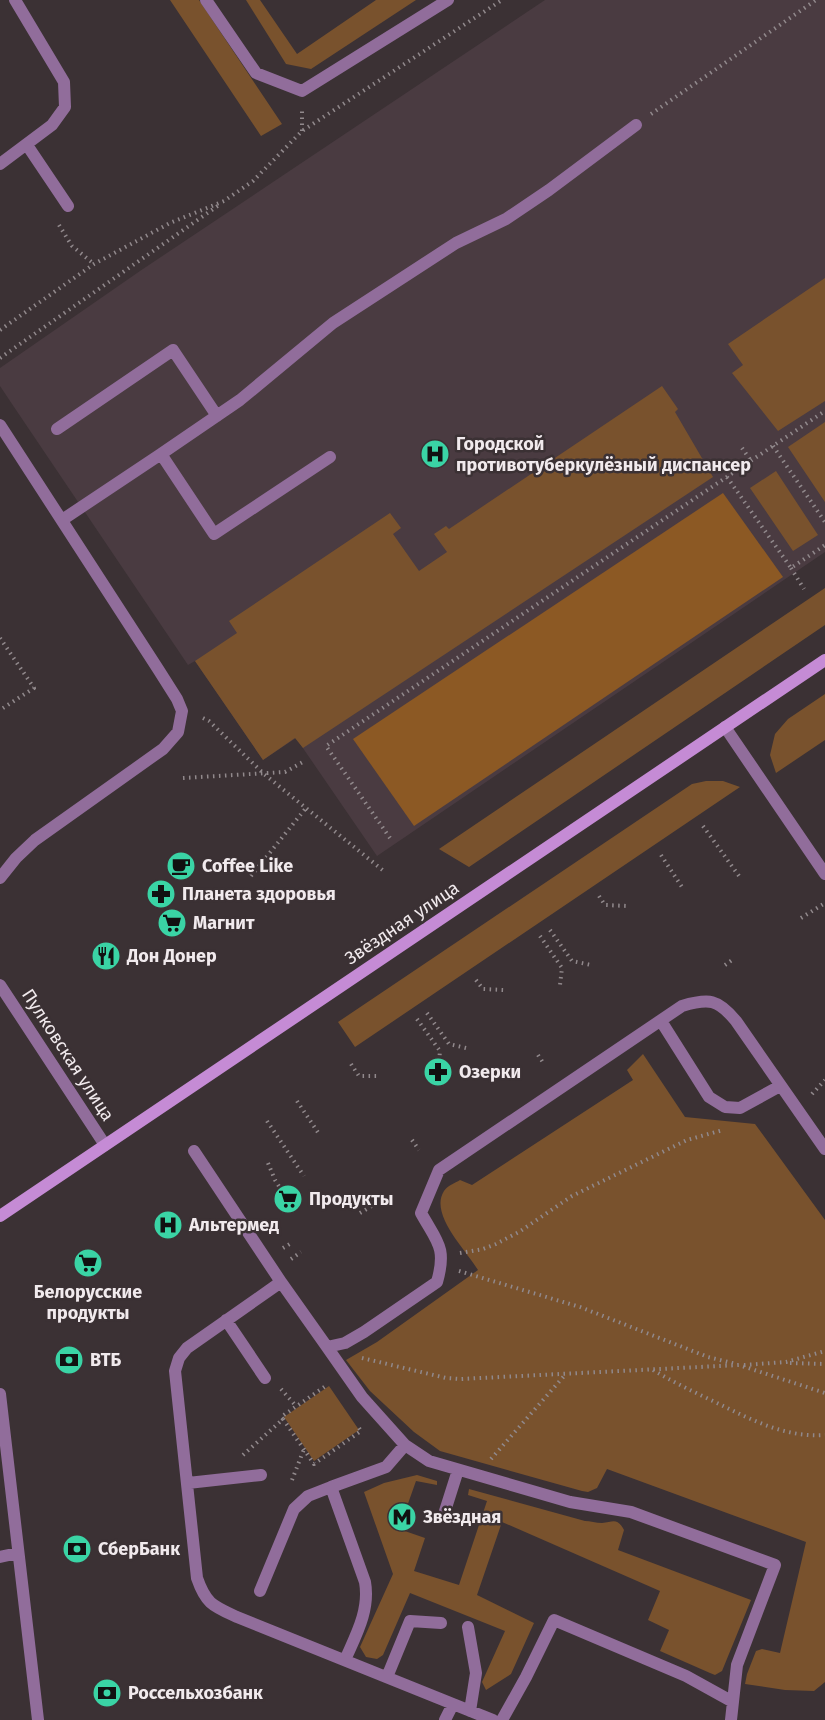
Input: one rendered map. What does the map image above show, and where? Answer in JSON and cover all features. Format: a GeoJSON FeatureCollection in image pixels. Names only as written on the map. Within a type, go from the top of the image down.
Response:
{"type":"FeatureCollection","features":[{"type":"Feature","properties":{"kind":"street"},"geometry":{"type":"LineString","coordinates":[[0,164],[52,125],[65,107],[64,82],[15,0]]}},
{"type":"Feature","properties":{"kind":"street"},"geometry":{"type":"LineString","coordinates":[[206,0],[256,73],[302,91],[448,0]]}},
{"type":"Feature","properties":{"kind":"street"},"geometry":{"type":"LineString","coordinates":[[62,520],[240,400],[333,323],[456,243],[506,219],[636,125]]}},
{"type":"Feature","properties":{"kind":"street"},"geometry":{"type":"LineString","coordinates":[[27,145],[68,206]]}},
{"type":"Feature","properties":{"kind":"street"},"geometry":{"type":"LineString","coordinates":[[57,429],[173,350],[217,416]]}},
{"type":"Feature","properties":{"kind":"street"},"geometry":{"type":"LineString","coordinates":[[0,425],[177,699],[182,711],[178,732],[163,749],[35,840],[0,878]]}},
{"type":"Feature","properties":{"kind":"street"},"geometry":{"type":"LineString","coordinates":[[161,454],[214,534],[330,457]]}},
{"type":"Feature","properties":{"kind":"street","name":"Звёздная улица"},"geometry":{"type":"LineString","coordinates":[[0,1216],[825,660]]}},
{"type":"Feature","properties":{"kind":"street"},"geometry":{"type":"LineString","coordinates":[[725,728],[825,874]]}},
{"type":"Feature","properties":{"kind":"street","name":"Пулковская улица"},"geometry":{"type":"LineString","coordinates":[[0,985],[105,1145]]}},
{"type":"Feature","properties":{"kind":"street"},"geometry":{"type":"LineString","coordinates":[[327,1347],[345,1342],[364,1332],[437,1282],[442,1265],[441,1249],[421,1213],[439,1170],[682,1006],[713,1001],[726,1008],[825,1149]]}},
{"type":"Feature","properties":{"kind":"street"},"geometry":{"type":"LineString","coordinates":[[660,1021],[709,1097],[725,1107],[740,1108],[780,1086]]}},
{"type":"Feature","properties":{"kind":"street"},"geometry":{"type":"LineString","coordinates":[[194,1151],[281,1282],[362,1396],[405,1445],[429,1461],[570,1502],[631,1512],[775,1565],[737,1665],[731,1720]]}},
{"type":"Feature","properties":{"kind":"street"},"geometry":{"type":"LineString","coordinates":[[281,1282],[187,1348],[179,1358],[175,1371],[197,1578],[202,1593],[213,1606],[493,1720]]}},
{"type":"Feature","properties":{"kind":"street"},"geometry":{"type":"LineString","coordinates":[[226,1320],[265,1378]]}},
{"type":"Feature","properties":{"kind":"street"},"geometry":{"type":"LineString","coordinates":[[0,1394],[38,1720]]}},
{"type":"Feature","properties":{"kind":"street"},"geometry":{"type":"LineString","coordinates":[[260,1591],[294,1509],[308,1496],[386,1467],[405,1445]]}},
{"type":"Feature","properties":{"kind":"street"},"geometry":{"type":"LineString","coordinates":[[445,1511],[458,1470]]}},
{"type":"Feature","properties":{"kind":"street"},"geometry":{"type":"LineString","coordinates":[[188,1483],[261,1475]]}},
{"type":"Feature","properties":{"kind":"street"},"geometry":{"type":"LineString","coordinates":[[331,1487],[365,1582],[367,1595],[365,1610],[345,1660]]}},
{"type":"Feature","properties":{"kind":"street"},"geometry":{"type":"LineString","coordinates":[[0,1557],[18,1553]]}},
{"type":"Feature","properties":{"kind":"street"},"geometry":{"type":"LineString","coordinates":[[502,1720],[554,1620],[686,1676],[733,1701]]}},
{"type":"Feature","properties":{"kind":"street"},"geometry":{"type":"LineString","coordinates":[[387,1677],[410,1621],[441,1623]]}},
{"type":"Feature","properties":{"kind":"street"},"geometry":{"type":"LineString","coordinates":[[468,1627],[476,1673],[470,1711]]}},
{"type":"Feature","properties":{"kind":"street"},"geometry":{"type":"LineString","coordinates":[[445,1720],[453,1704]]}},
{"type":"Feature","properties":{"kind":"path"},"geometry":{"type":"LineString","coordinates":[[0,358],[253,181],[302,131],[502,0]]}},
{"type":"Feature","properties":{"kind":"path"},"geometry":{"type":"LineString","coordinates":[[636,125],[816,0]]}},
{"type":"Feature","properties":{"kind":"path"},"geometry":{"type":"LineString","coordinates":[[0,330],[94,264],[170,223],[224,201]]}},
{"type":"Feature","properties":{"kind":"path"},"geometry":{"type":"LineString","coordinates":[[390,838],[326,746],[825,411]]}},
{"type":"Feature","properties":{"kind":"path"},"geometry":{"type":"LineString","coordinates":[[773,446],[825,522]]}},
{"type":"Feature","properties":{"kind":"path"},"geometry":{"type":"LineString","coordinates":[[742,448],[751,461]]}},
{"type":"Feature","properties":{"kind":"path"},"geometry":{"type":"LineString","coordinates":[[727,477],[804,589]]}},
{"type":"Feature","properties":{"kind":"path"},"geometry":{"type":"LineString","coordinates":[[790,568],[825,545]]}},
{"type":"Feature","properties":{"kind":"path"},"geometry":{"type":"LineString","coordinates":[[0,638],[33,688],[0,710]]}},
{"type":"Feature","properties":{"kind":"path"},"geometry":{"type":"LineString","coordinates":[[182,711],[208,720],[264,774],[386,872]]}},
{"type":"Feature","properties":{"kind":"path"},"geometry":{"type":"LineString","coordinates":[[183,778],[285,772],[303,762]]}},
{"type":"Feature","properties":{"kind":"path"},"geometry":{"type":"LineString","coordinates":[[250,876],[306,808]]}},
{"type":"Feature","properties":{"kind":"path"},"geometry":{"type":"LineString","coordinates":[[703,826],[739,876]]}},
{"type":"Feature","properties":{"kind":"path"},"geometry":{"type":"LineString","coordinates":[[660,855],[682,887]]}},
{"type":"Feature","properties":{"kind":"path"},"geometry":{"type":"LineString","coordinates":[[599,896],[605,905],[628,906]]}},
{"type":"Feature","properties":{"kind":"path"},"geometry":{"type":"LineString","coordinates":[[801,918],[825,903]]}},
{"type":"Feature","properties":{"kind":"path"},"geometry":{"type":"LineString","coordinates":[[615,905],[619,912]]}},
{"type":"Feature","properties":{"kind":"path"},"geometry":{"type":"LineString","coordinates":[[550,930],[572,961],[591,965]]}},
{"type":"Feature","properties":{"kind":"path"},"geometry":{"type":"LineString","coordinates":[[540,936],[562,968],[560,986]]}},
{"type":"Feature","properties":{"kind":"path"},"geometry":{"type":"LineString","coordinates":[[725,965],[732,960]]}},
{"type":"Feature","properties":{"kind":"path"},"geometry":{"type":"LineString","coordinates":[[476,980],[483,989],[504,990]]}},
{"type":"Feature","properties":{"kind":"path"},"geometry":{"type":"LineString","coordinates":[[493,990],[497,995]]}},
{"type":"Feature","properties":{"kind":"path"},"geometry":{"type":"LineString","coordinates":[[427,1013],[449,1044],[470,1049]]}},
{"type":"Feature","properties":{"kind":"path"},"geometry":{"type":"LineString","coordinates":[[417,1019],[440,1051],[438,1072]]}},
{"type":"Feature","properties":{"kind":"path"},"geometry":{"type":"LineString","coordinates":[[538,1055],[544,1064]]}},
{"type":"Feature","properties":{"kind":"path"},"geometry":{"type":"LineString","coordinates":[[351,1064],[358,1076],[371,1078],[377,1076]]}},
{"type":"Feature","properties":{"kind":"path"},"geometry":{"type":"LineString","coordinates":[[812,1095],[825,1080]]}},
{"type":"Feature","properties":{"kind":"path"},"geometry":{"type":"LineString","coordinates":[[297,1101],[319,1134]]}},
{"type":"Feature","properties":{"kind":"path"},"geometry":{"type":"LineString","coordinates":[[267,1121],[304,1176]]}},
{"type":"Feature","properties":{"kind":"path"},"geometry":{"type":"LineString","coordinates":[[442,1257],[483,1249],[496,1244],[519,1232],[588,1187],[687,1140],[726,1129]]}},
{"type":"Feature","properties":{"kind":"path"},"geometry":{"type":"LineString","coordinates":[[412,1140],[418,1150]]}},
{"type":"Feature","properties":{"kind":"path"},"geometry":{"type":"LineString","coordinates":[[268,1163],[282,1191]]}},
{"type":"Feature","properties":{"kind":"path"},"geometry":{"type":"LineString","coordinates":[[360,1213],[375,1204]]}},
{"type":"Feature","properties":{"kind":"path"},"geometry":{"type":"LineString","coordinates":[[280,1250],[294,1242]]}},
{"type":"Feature","properties":{"kind":"path"},"geometry":{"type":"LineString","coordinates":[[288,1261],[301,1252]]}},
{"type":"Feature","properties":{"kind":"path"},"geometry":{"type":"LineString","coordinates":[[454,1269],[580,1307],[708,1357],[825,1393]]}},
{"type":"Feature","properties":{"kind":"path"},"geometry":{"type":"LineString","coordinates":[[786,1362],[825,1351]]}},
{"type":"Feature","properties":{"kind":"path"},"geometry":{"type":"LineString","coordinates":[[356,1356],[446,1378],[469,1379],[786,1362],[825,1364]]}},
{"type":"Feature","properties":{"kind":"path"},"geometry":{"type":"LineString","coordinates":[[652,1370],[757,1422],[798,1435],[825,1435]]}},
{"type":"Feature","properties":{"kind":"path"},"geometry":{"type":"LineString","coordinates":[[485,1464],[566,1374]]}},
{"type":"Feature","properties":{"kind":"path"},"geometry":{"type":"LineString","coordinates":[[242,1455],[283,1419],[281,1417],[329,1384]]}},
{"type":"Feature","properties":{"kind":"path"},"geometry":{"type":"LineString","coordinates":[[283,1419],[314,1464],[361,1431],[355,1421]]}},
{"type":"Feature","properties":{"kind":"shaded area"},"geometry":{"type":"Polygon","coordinates":[[[170,0],[199,0],[282,124],[261,136],[170,0]]]}},
{"type":"Feature","properties":{"kind":"shaded area"},"geometry":{"type":"Polygon","coordinates":[[[246,0],[260,0],[297,54],[376,0],[416,0],[311,69],[286,64],[246,0]]]}},
{"type":"Feature","properties":{"kind":"shaded area","name":"Городской противотуберкулёзный диспансер"},"geometry":{"type":"Polygon","coordinates":[[[545,0],[825,0],[825,552],[377,856],[296,738],[263,760],[195,661],[188,665],[0,386],[0,368],[140,271],[545,0]]]}},
{"type":"Feature","properties":{"kind":"shaded area"},"geometry":{"type":"Polygon","coordinates":[[[825,278],[825,401],[778,431],[732,373],[743,365],[728,344],[825,278]]]}},
{"type":"Feature","properties":{"kind":"shaded area"},"geometry":{"type":"Polygon","coordinates":[[[662,386],[678,409],[675,412],[713,477],[303,748],[295,738],[263,760],[195,661],[237,633],[229,621],[390,513],[401,528],[393,534],[419,571],[447,552],[434,534],[446,526],[449,529],[662,386]]]}},
{"type":"Feature","properties":{"kind":"shaded area"},"geometry":{"type":"Polygon","coordinates":[[[825,422],[825,502],[788,447],[825,422]]]}},
{"type":"Feature","properties":{"kind":"shaded area"},"geometry":{"type":"Polygon","coordinates":[[[776,471],[818,535],[793,551],[750,488],[776,471]]]}},
{"type":"Feature","properties":{"kind":"shaded area"},"geometry":{"type":"Polygon","coordinates":[[[723,493],[783,577],[414,826],[353,739],[723,493]]]}},
{"type":"Feature","properties":{"kind":"shaded area"},"geometry":{"type":"Polygon","coordinates":[[[825,588],[825,625],[469,867],[439,849],[825,588]]]}},
{"type":"Feature","properties":{"kind":"shaded area"},"geometry":{"type":"Polygon","coordinates":[[[825,694],[825,740],[776,773],[770,755],[775,734],[788,719],[825,694]]]}},
{"type":"Feature","properties":{"kind":"shaded area"},"geometry":{"type":"Polygon","coordinates":[[[723,781],[740,787],[355,1047],[338,1022],[692,784],[723,781]]]}},
{"type":"Feature","properties":{"kind":"shaded area"},"geometry":{"type":"Polygon","coordinates":[[[643,1054],[685,1117],[755,1124],[825,1220],[825,1682],[814,1691],[785,1690],[745,1684],[756,1651],[762,1649],[780,1653],[806,1542],[607,1469],[597,1488],[588,1492],[440,1451],[414,1432],[370,1391],[346,1360],[377,1342],[478,1270],[445,1221],[441,1210],[441,1200],[445,1189],[460,1180],[472,1185],[633,1080],[627,1070],[643,1054]]]}},
{"type":"Feature","properties":{"kind":"shaded area"},"geometry":{"type":"Polygon","coordinates":[[[329,1386],[359,1430],[314,1461],[284,1417],[329,1386]]]}},
{"type":"Feature","properties":{"kind":"shaded area"},"geometry":{"type":"Polygon","coordinates":[[[417,1475],[437,1481],[437,1485],[416,1481],[399,1529],[425,1538],[414,1571],[459,1585],[487,1501],[468,1495],[469,1489],[585,1521],[617,1522],[624,1530],[618,1550],[751,1600],[722,1671],[715,1675],[660,1651],[669,1630],[648,1620],[660,1591],[502,1522],[477,1595],[534,1623],[511,1674],[486,1690],[482,1682],[505,1631],[410,1593],[383,1655],[377,1659],[366,1657],[360,1647],[393,1574],[364,1492],[384,1483],[417,1475]]]}},
{"type":"Feature","properties":{"kind":"place","name":"Городской противотуберкулёзный диспансер"},"geometry":{"type":"Point","coordinates":[435,454]}},
{"type":"Feature","properties":{"kind":"place","name":"Coffee Like"},"geometry":{"type":"Point","coordinates":[181,866]}},
{"type":"Feature","properties":{"kind":"place","name":"Планета здоровья"},"geometry":{"type":"Point","coordinates":[161,894]}},
{"type":"Feature","properties":{"kind":"place","name":"Магнит"},"geometry":{"type":"Point","coordinates":[172,923]}},
{"type":"Feature","properties":{"kind":"place","name":"Дон Донер"},"geometry":{"type":"Point","coordinates":[106,956]}},
{"type":"Feature","properties":{"kind":"place","name":"Озерки"},"geometry":{"type":"Point","coordinates":[438,1072]}},
{"type":"Feature","properties":{"kind":"place","name":"Продукты"},"geometry":{"type":"Point","coordinates":[288,1199]}},
{"type":"Feature","properties":{"kind":"place","name":"Альтермед"},"geometry":{"type":"Point","coordinates":[168,1225]}},
{"type":"Feature","properties":{"kind":"place","name":"Белорусские продукты"},"geometry":{"type":"Point","coordinates":[88,1263]}},
{"type":"Feature","properties":{"kind":"place","name":"ВТБ"},"geometry":{"type":"Point","coordinates":[69,1360]}},
{"type":"Feature","properties":{"kind":"place","name":"Звёздная"},"geometry":{"type":"Point","coordinates":[402,1517]}},
{"type":"Feature","properties":{"kind":"place","name":"СберБанк"},"geometry":{"type":"Point","coordinates":[77,1549]}},
{"type":"Feature","properties":{"kind":"place","name":"Россельхозбанк"},"geometry":{"type":"Point","coordinates":[107,1693]}}]}
